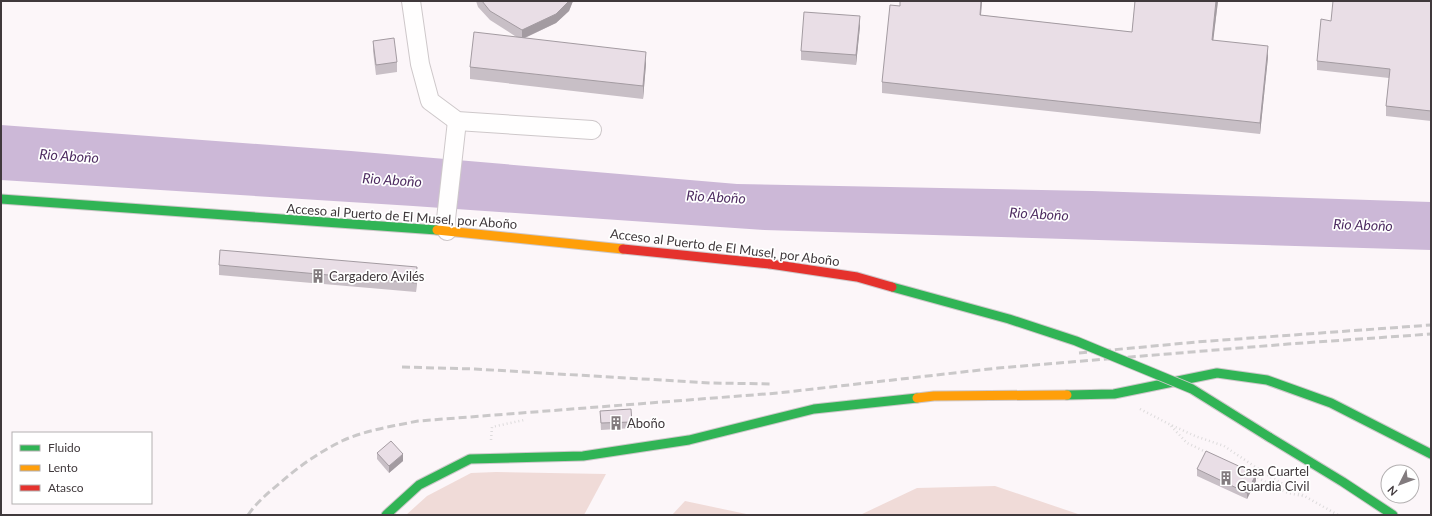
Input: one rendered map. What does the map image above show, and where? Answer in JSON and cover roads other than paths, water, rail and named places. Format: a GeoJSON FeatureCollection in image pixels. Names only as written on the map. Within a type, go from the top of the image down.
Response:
{"type":"FeatureCollection","features":[{"type":"Feature","properties":{"kind":"street"},"geometry":{"type":"LineString","coordinates":[[411,1],[420,64],[430,101],[457,121],[592,130]]}},
{"type":"Feature","properties":{"kind":"street"},"geometry":{"type":"LineString","coordinates":[[447,225],[457,121]]}},
{"type":"Feature","properties":{"kind":"street","name":"Acceso al Puerto de El Musel, por Aboño"},"geometry":{"type":"LineString","coordinates":[[1,200],[447,225],[770,264],[857,277],[1009,319],[1076,341],[1192,389],[1343,482],[1393,515]]}},
{"type":"Feature","properties":{"kind":"street"},"geometry":{"type":"LineString","coordinates":[[386,515],[419,485],[470,459],[583,456],[689,440],[814,409],[926,397],[1114,394],[1217,373],[1267,380],[1331,403],[1431,454]]}},
{"type":"Feature","properties":{"kind":"water","name":"Rio Aboño"},"geometry":{"type":"Polygon","coordinates":[[[1,125],[351,151],[737,184],[1092,191],[1431,202],[1431,250],[764,230],[1,180],[1,125]]]}},
{"type":"Feature","properties":{"kind":"railway"},"geometry":{"type":"LineString","coordinates":[[1079,353],[1196,342],[1431,325]]}},
{"type":"Feature","properties":{"kind":"railway"},"geometry":{"type":"LineString","coordinates":[[248,515],[263,498],[287,477],[310,459],[327,449],[344,440],[362,434],[418,421],[778,393],[998,368],[1288,344],[1431,334]]}},
{"type":"Feature","properties":{"kind":"railway"},"geometry":{"type":"LineString","coordinates":[[402,367],[475,369],[711,383],[773,384]]}},
{"type":"Feature","properties":{"kind":"place","name":"Cargadero Avilés"},"geometry":{"type":"Point","coordinates":[318,276]}},
{"type":"Feature","properties":{"kind":"place","name":"Aboño"},"geometry":{"type":"Point","coordinates":[616,423]}},
{"type":"Feature","properties":{"kind":"place","name":"Casa Cuartel Guardia Civil"},"geometry":{"type":"Point","coordinates":[1226,478]}}]}
